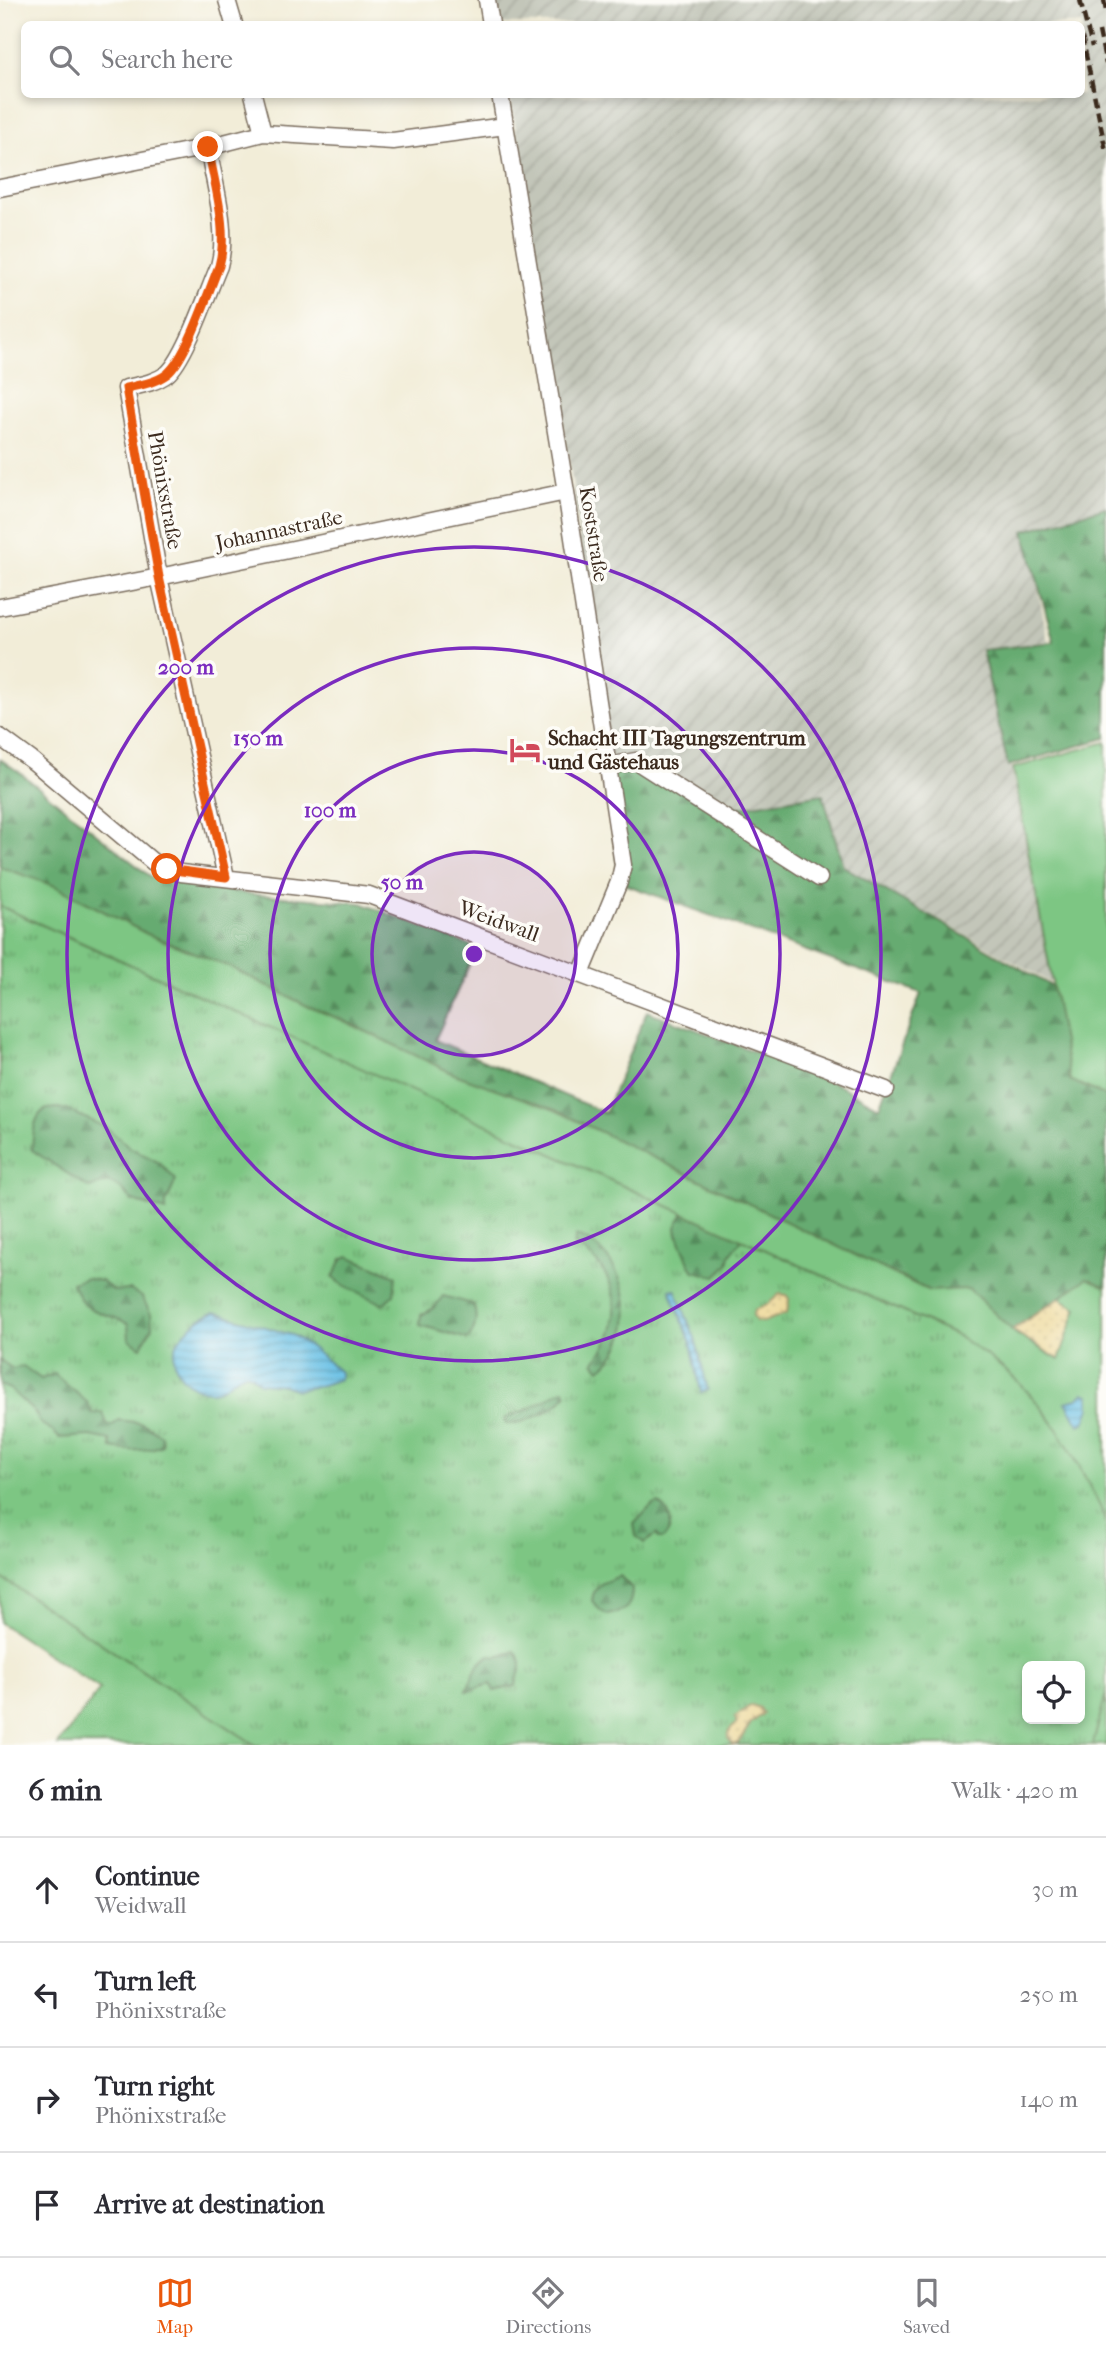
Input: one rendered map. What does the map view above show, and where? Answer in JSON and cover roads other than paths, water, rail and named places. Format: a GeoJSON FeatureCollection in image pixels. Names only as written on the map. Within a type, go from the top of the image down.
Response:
{"type":"FeatureCollection","features":[{"type":"Feature","properties":{"kind":"street"},"geometry":{"type":"LineString","coordinates":[[227,0],[233,21]]}},
{"type":"Feature","properties":{"kind":"street"},"geometry":{"type":"LineString","coordinates":[[487,0],[490,21]]}},
{"type":"Feature","properties":{"kind":"street"},"geometry":{"type":"LineString","coordinates":[[254,98],[263,133]]}},
{"type":"Feature","properties":{"kind":"street","name":"Koststraße"},"geometry":{"type":"LineString","coordinates":[[501,98],[566,492],[623,865],[620,882],[581,974]]}},
{"type":"Feature","properties":{"kind":"street"},"geometry":{"type":"LineString","coordinates":[[0,188],[208,147],[263,133],[393,141],[505,126]]}},
{"type":"Feature","properties":{"kind":"street","name":"Phönixstraße"},"geometry":{"type":"LineString","coordinates":[[208,147],[222,236],[223,252],[219,266],[180,358],[167,373],[151,382],[126,388],[159,577],[226,877]]}},
{"type":"Feature","properties":{"kind":"street","name":"Johannastraße"},"geometry":{"type":"LineString","coordinates":[[0,607],[159,577],[566,492]]}},
{"type":"Feature","properties":{"kind":"street","name":"Weidwall"},"geometry":{"type":"LineString","coordinates":[[0,737],[34,762],[153,862],[167,869],[181,873],[369,895],[886,1090]]}},
{"type":"Feature","properties":{"kind":"street"},"geometry":{"type":"LineString","coordinates":[[608,766],[636,761],[819,878]]}},
{"type":"Feature","properties":{"kind":"water"},"geometry":{"type":"Polygon","coordinates":[[[675,1289],[695,1338],[708,1390],[701,1393],[691,1343],[670,1290],[675,1289]]]}},
{"type":"Feature","properties":{"kind":"water"},"geometry":{"type":"Polygon","coordinates":[[[215,1312],[292,1335],[340,1372],[340,1379],[297,1390],[283,1385],[260,1383],[245,1373],[212,1391],[188,1383],[175,1363],[176,1346],[193,1325],[215,1312]]]}},
{"type":"Feature","properties":{"kind":"water"},"geometry":{"type":"Polygon","coordinates":[[[1084,1393],[1089,1395],[1090,1408],[1084,1423],[1079,1425],[1066,1402],[1078,1399],[1084,1393]]]}},
{"type":"Feature","properties":{"kind":"railway"},"geometry":{"type":"LineString","coordinates":[[1080,0],[1092,47]]}},
{"type":"Feature","properties":{"kind":"railway"},"geometry":{"type":"LineString","coordinates":[[1104,0],[1106,11]]}},
{"type":"Feature","properties":{"kind":"railway"},"geometry":{"type":"LineString","coordinates":[[1099,31],[1106,64]]}},
{"type":"Feature","properties":{"kind":"railway"},"geometry":{"type":"LineString","coordinates":[[1085,50],[1106,151]]}},
{"type":"Feature","properties":{"kind":"place","name":"Schacht III Tagungszentrum und Gästehaus"},"geometry":{"type":"Point","coordinates":[525,750]}}]}
